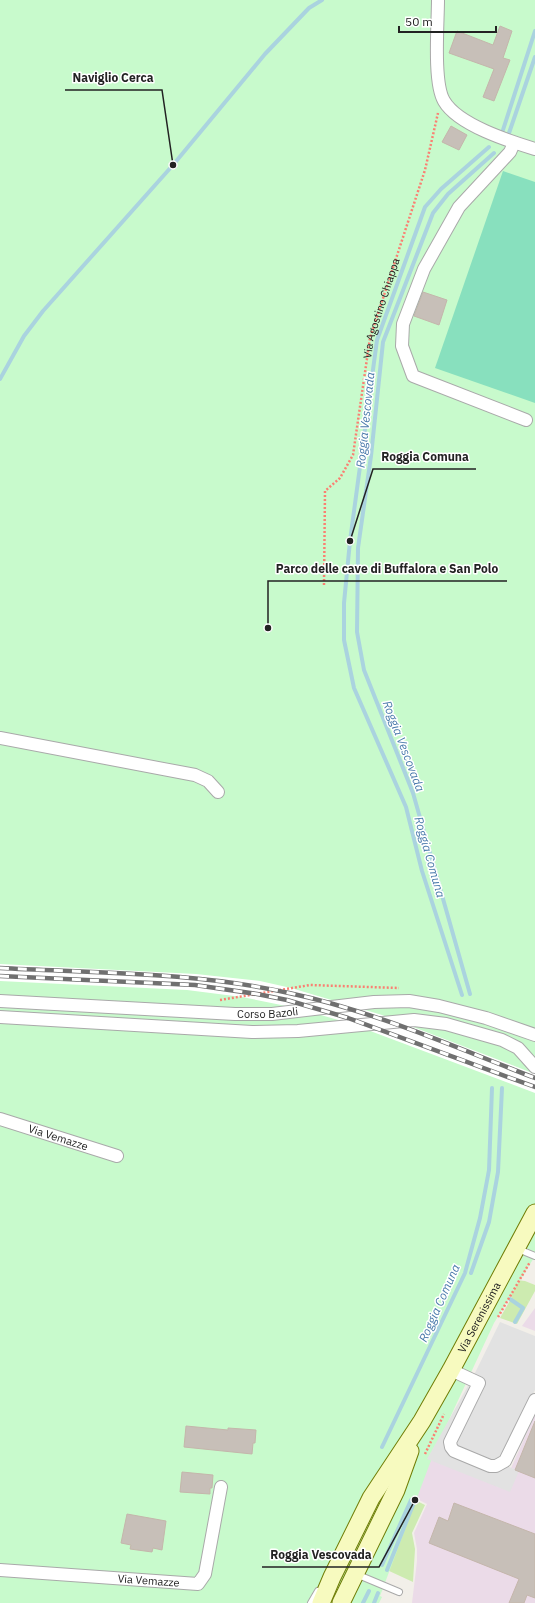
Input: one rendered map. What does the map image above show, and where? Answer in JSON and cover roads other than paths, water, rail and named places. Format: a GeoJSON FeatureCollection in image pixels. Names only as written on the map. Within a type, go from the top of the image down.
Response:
{"type":"FeatureCollection","features":[{"type":"Feature","properties":{"kind":"main road","name":"Via Serenissima"},"geometry":{"type":"LineString","coordinates":[[321,1603],[332,1577],[371,1498],[422,1421],[535,1213]]}},
{"type":"Feature","properties":{"kind":"main road","name":"Via Serenissima"},"geometry":{"type":"LineString","coordinates":[[341,1603],[396,1490],[422,1421]]}},
{"type":"Feature","properties":{"kind":"main road"},"geometry":{"type":"LineString","coordinates":[[356,1573],[349,1566],[351,1558],[370,1518],[371,1498]]}},
{"type":"Feature","properties":{"kind":"street"},"geometry":{"type":"LineString","coordinates":[[438,0],[438,80],[444,102],[466,121],[514,143],[535,149]]}},
{"type":"Feature","properties":{"kind":"street"},"geometry":{"type":"LineString","coordinates":[[514,143],[510,152],[459,207],[424,269],[403,324],[402,346],[413,376],[526,420]]}},
{"type":"Feature","properties":{"kind":"street"},"geometry":{"type":"LineString","coordinates":[[0,738],[195,775],[208,782],[218,792]]}},
{"type":"Feature","properties":{"kind":"street","name":"Corso Bazoli"},"geometry":{"type":"LineString","coordinates":[[0,1001],[235,1014],[272,1014],[374,1002],[409,1001],[439,1006],[486,1018],[532,1034]]}},
{"type":"Feature","properties":{"kind":"street","name":"Corso Bazoli"},"geometry":{"type":"LineString","coordinates":[[0,1017],[252,1032],[298,1031],[414,1020],[446,1024],[502,1040],[518,1048],[535,1067]]}},
{"type":"Feature","properties":{"kind":"street","name":"Via Vemazze"},"geometry":{"type":"LineString","coordinates":[[0,1119],[117,1156]]}},
{"type":"Feature","properties":{"kind":"street"},"geometry":{"type":"LineString","coordinates":[[451,1370],[479,1382],[450,1442],[450,1447],[454,1452],[490,1466],[496,1466],[505,1461],[535,1400]]}},
{"type":"Feature","properties":{"kind":"street","name":"Via Vemazze"},"geometry":{"type":"LineString","coordinates":[[0,1570],[198,1584],[205,1574],[220,1487]]}},
{"type":"Feature","properties":{"kind":"lane"},"geometry":{"type":"LineString","coordinates":[[516,1248],[534,1256]]}},
{"type":"Feature","properties":{"kind":"lane"},"geometry":{"type":"LineString","coordinates":[[356,1573],[399,1592]]}},
{"type":"Feature","properties":{"kind":"lane"},"geometry":{"type":"LineString","coordinates":[[311,1603],[319,1589],[332,1577]]}},
{"type":"Feature","properties":{"kind":"waterway"},"geometry":{"type":"LineString","coordinates":[[0,379],[24,336],[43,311],[173,165],[265,54],[309,8],[322,0]]}},
{"type":"Feature","properties":{"kind":"waterway","name":"Roggia Comuna"},"geometry":{"type":"LineString","coordinates":[[502,133],[535,31]]}},
{"type":"Feature","properties":{"kind":"waterway","name":"Roggia Vescovada"},"geometry":{"type":"LineString","coordinates":[[509,133],[535,57]]}},
{"type":"Feature","properties":{"kind":"waterway","name":"Roggia Comuna"},"geometry":{"type":"LineString","coordinates":[[462,995],[422,871],[406,807],[354,688],[344,640],[344,603],[350,541],[377,340],[425,207],[441,189],[489,147]]}},
{"type":"Feature","properties":{"kind":"waterway","name":"Roggia Vescovada"},"geometry":{"type":"LineString","coordinates":[[470,994],[413,793],[364,670],[357,632],[358,548],[371,456],[383,342],[433,213],[448,194],[494,153]]}},
{"type":"Feature","properties":{"kind":"waterway","name":"Roggia Comuna"},"geometry":{"type":"LineString","coordinates":[[382,1447],[465,1273],[480,1218],[489,1170],[492,1088]]}},
{"type":"Feature","properties":{"kind":"waterway","name":"Roggia Vescovada"},"geometry":{"type":"LineString","coordinates":[[471,1273],[489,1222],[498,1172],[502,1088]]}},
{"type":"Feature","properties":{"kind":"waterway","name":"Roggia Vescovada"},"geometry":{"type":"LineString","coordinates":[[510,1299],[523,1308],[515,1322]]}},
{"type":"Feature","properties":{"kind":"waterway","name":"Roggia Comuna"},"geometry":{"type":"LineString","coordinates":[[382,1565],[411,1500]]}},
{"type":"Feature","properties":{"kind":"waterway","name":"Roggia Vescovada"},"geometry":{"type":"LineString","coordinates":[[387,1570],[415,1500]]}},
{"type":"Feature","properties":{"kind":"waterway","name":"Roggia Comuna"},"geometry":{"type":"LineString","coordinates":[[363,1603],[369,1591]]}},
{"type":"Feature","properties":{"kind":"waterway","name":"Roggia Vescovada"},"geometry":{"type":"LineString","coordinates":[[374,1603],[378,1593]]}},
{"type":"Feature","properties":{"kind":"railway"},"geometry":{"type":"LineString","coordinates":[[0,968],[182,977],[254,986],[289,993],[383,1020],[535,1078]]}},
{"type":"Feature","properties":{"kind":"railway"},"geometry":{"type":"LineString","coordinates":[[0,976],[195,985],[287,1000],[348,1018],[535,1087]]}},
{"type":"Feature","properties":{"kind":"place","name":"Naviglio Cerca"},"geometry":{"type":"Point","coordinates":[173,165]}},
{"type":"Feature","properties":{"kind":"place","name":"Roggia Comuna"},"geometry":{"type":"Point","coordinates":[350,541]}},
{"type":"Feature","properties":{"kind":"place","name":"Parco delle cave di Buffalora e San Polo"},"geometry":{"type":"Point","coordinates":[268,628]}},
{"type":"Feature","properties":{"kind":"place","name":"Roggia Vescovada"},"geometry":{"type":"Point","coordinates":[415,1500]}}]}
